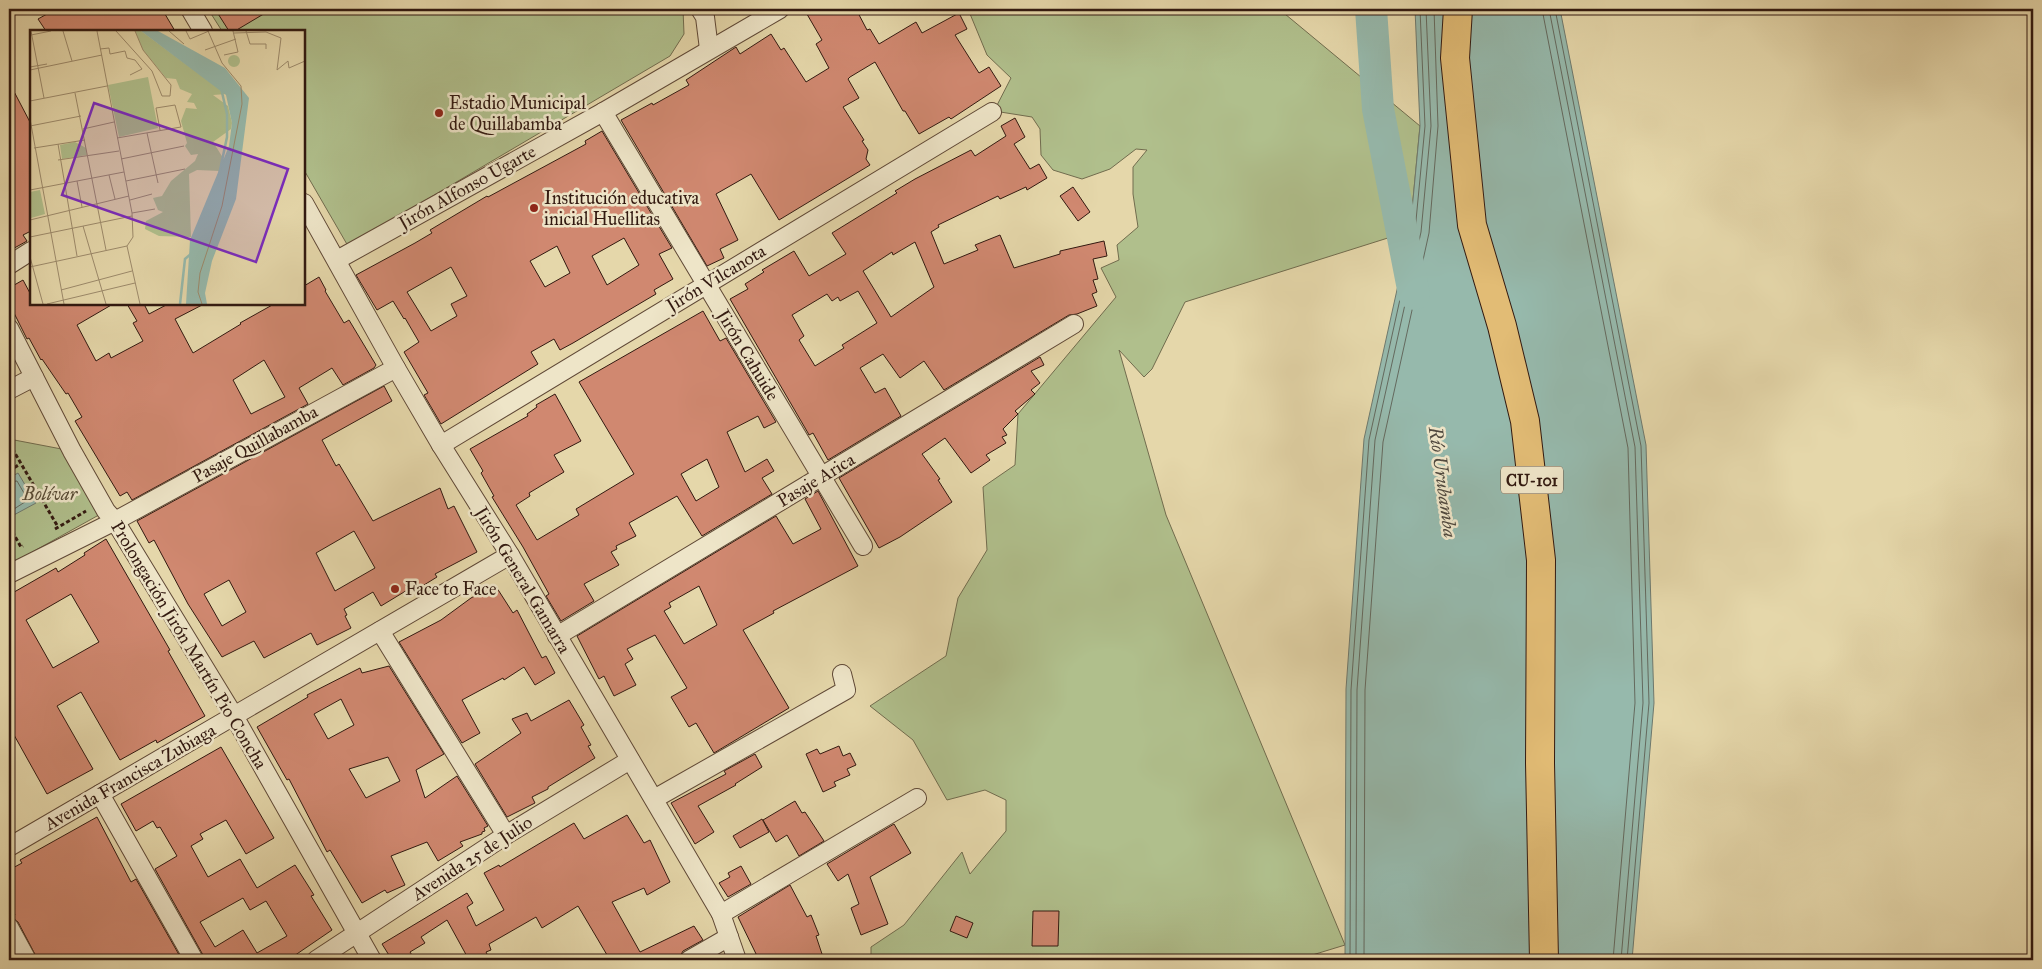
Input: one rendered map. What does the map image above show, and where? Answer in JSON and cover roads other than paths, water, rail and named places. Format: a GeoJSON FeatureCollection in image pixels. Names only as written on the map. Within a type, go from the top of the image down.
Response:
{"type":"FeatureCollection","features":[{"type":"Feature","properties":{"kind":"main road","name":"CU-101"},"geometry":{"type":"LineString","coordinates":[[1458,9],[1455,58],[1472,225],[1502,326],[1526,421],[1540,560],[1540,763],[1544,960]]}},
{"type":"Feature","properties":{"kind":"street"},"geometry":{"type":"LineString","coordinates":[[190,9],[202,30]]}},
{"type":"Feature","properties":{"kind":"street"},"geometry":{"type":"LineString","coordinates":[[700,9],[705,17],[709,49]]}},
{"type":"Feature","properties":{"kind":"street","name":"Jirón Alfonso Ugarte"},"geometry":{"type":"LineString","coordinates":[[337,260],[603,112],[780,9]]}},
{"type":"Feature","properties":{"kind":"street","name":"Jirón Cahuide"},"geometry":{"type":"LineString","coordinates":[[603,112],[863,546]]}},
{"type":"Feature","properties":{"kind":"street","name":"Jirón Vilcanota"},"geometry":{"type":"LineString","coordinates":[[441,445],[992,112]]}},
{"type":"Feature","properties":{"kind":"street","name":"Jirón General Gamarra"},"geometry":{"type":"LineString","coordinates":[[305,204],[396,368],[441,445],[510,555],[720,914],[737,960]]}},
{"type":"Feature","properties":{"kind":"street"},"geometry":{"type":"LineString","coordinates":[[9,265],[30,252]]}},
{"type":"Feature","properties":{"kind":"street","name":"Pasaje Arica"},"geometry":{"type":"LineString","coordinates":[[557,636],[1074,324]]}},
{"type":"Feature","properties":{"kind":"street","name":"Prolongación Jirón Martín Pio Concha"},"geometry":{"type":"LineString","coordinates":[[9,328],[106,511],[115,521],[234,716],[372,960]]}},
{"type":"Feature","properties":{"kind":"street","name":"Pasaje Quillabamba"},"geometry":{"type":"LineString","coordinates":[[9,574],[115,521],[396,368]]}},
{"type":"Feature","properties":{"kind":"street"},"geometry":{"type":"LineString","coordinates":[[9,390],[34,377]]}},
{"type":"Feature","properties":{"kind":"street","name":"Avenida Francisca Zubiaga"},"geometry":{"type":"LineString","coordinates":[[9,847],[510,555]]}},
{"type":"Feature","properties":{"kind":"street"},"geometry":{"type":"LineString","coordinates":[[380,631],[506,835]]}},
{"type":"Feature","properties":{"kind":"street"},"geometry":{"type":"LineString","coordinates":[[654,799],[846,690],[842,674]]}},
{"type":"Feature","properties":{"kind":"street","name":"Avenida 25 de Julio"},"geometry":{"type":"LineString","coordinates":[[316,960],[506,835],[630,760]]}},
{"type":"Feature","properties":{"kind":"street"},"geometry":{"type":"LineString","coordinates":[[100,794],[194,960]]}},
{"type":"Feature","properties":{"kind":"street"},"geometry":{"type":"LineString","coordinates":[[720,914],[917,798]]}},
{"type":"Feature","properties":{"kind":"street"},"geometry":{"type":"LineString","coordinates":[[9,927],[28,960]]}},
{"type":"Feature","properties":{"kind":"street"},"geometry":{"type":"LineString","coordinates":[[689,960],[729,936]]}},
{"type":"Feature","properties":{"kind":"water"},"geometry":{"type":"Polygon","coordinates":[[[1415,9],[1560,9],[1646,445],[1654,703],[1632,960],[1345,960],[1346,689],[1364,439],[1410,231],[1420,126],[1415,9]]]}},
{"type":"Feature","properties":{"kind":"water"},"geometry":{"type":"Polygon","coordinates":[[[18,473],[36,503],[12,516],[9,510],[9,478],[18,473]]]}},
{"type":"Feature","properties":{"kind":"waterway","name":"Río Urubamba"},"geometry":{"type":"LineString","coordinates":[[1371,9],[1378,109],[1414,294]]}},
{"type":"Feature","properties":{"kind":"place","name":"Estadio Municipal de Quillabamba"},"geometry":{"type":"Point","coordinates":[439,113]}},
{"type":"Feature","properties":{"kind":"place","name":"Institución educativa inicial Huellitas"},"geometry":{"type":"Point","coordinates":[534,208]}},
{"type":"Feature","properties":{"kind":"place","name":"Face to Face"},"geometry":{"type":"Point","coordinates":[395,589]}},
{"type":"Feature","properties":{"kind":"park label","name":"Bolívar"},"geometry":{"type":"Point","coordinates":[50,494]}}]}
